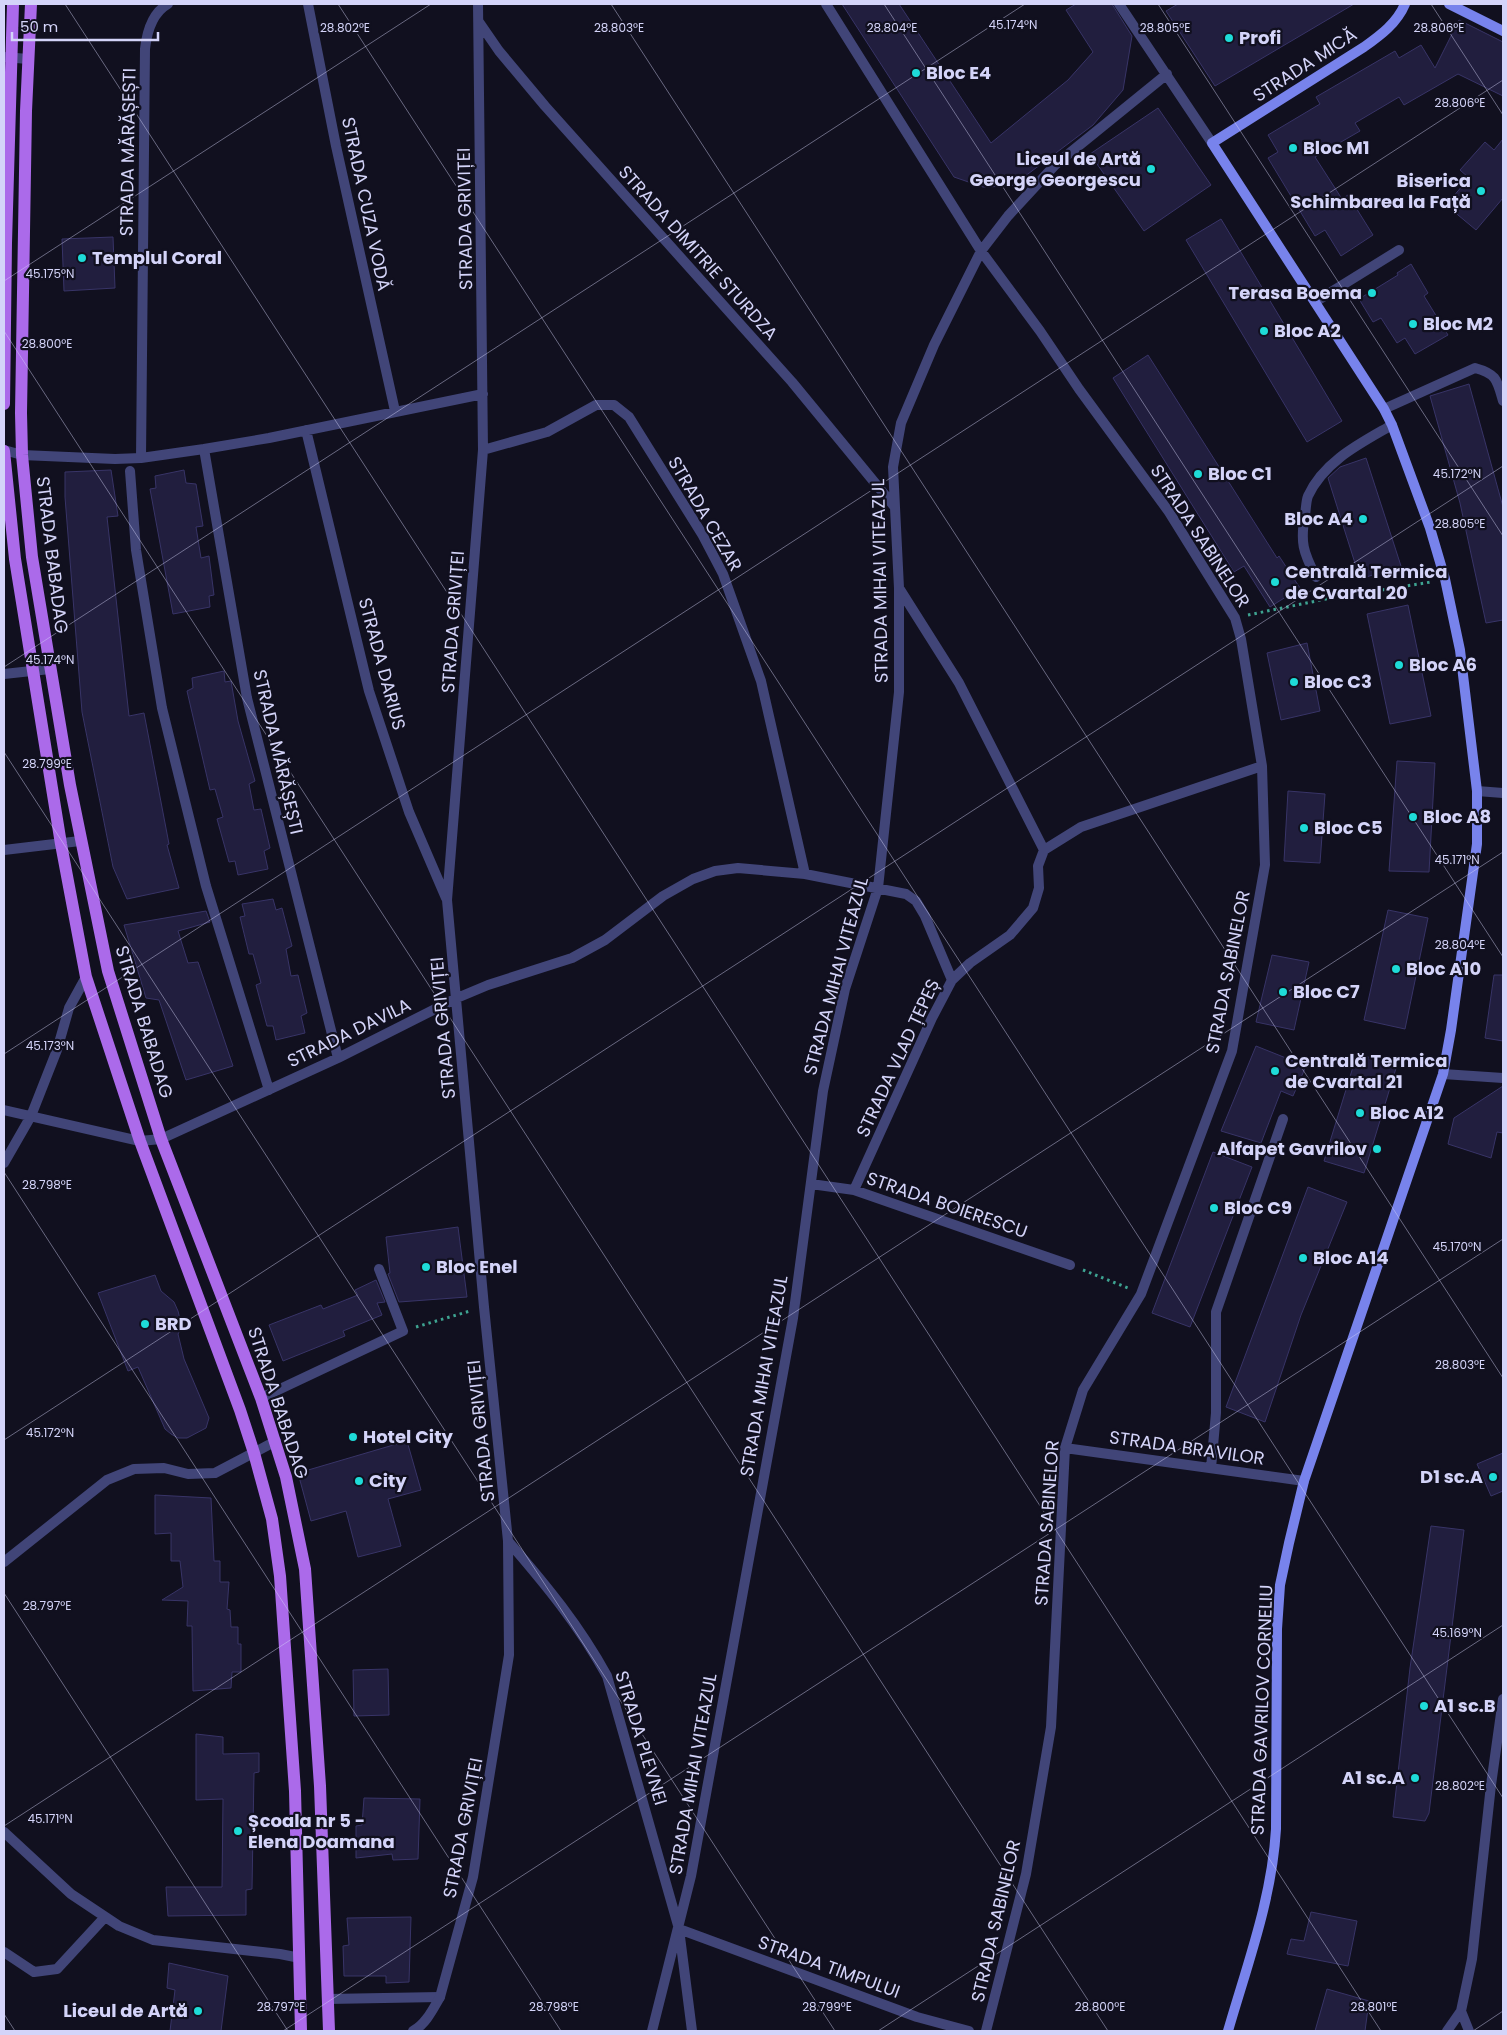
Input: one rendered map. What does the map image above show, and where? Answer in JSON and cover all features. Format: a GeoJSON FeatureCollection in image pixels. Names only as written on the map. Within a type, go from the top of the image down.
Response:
{"type":"FeatureCollection","features":[{"type":"Feature","properties":{"kind":"main road"},"geometry":{"type":"LineString","coordinates":[[4,404],[7,57],[14,4]]}},
{"type":"Feature","properties":{"kind":"main road","name":"STRADA BABADAG"},"geometry":{"type":"LineString","coordinates":[[31,4],[24,243],[22,455],[32,557],[80,841],[108,971],[162,1139],[276,1440],[296,1518],[306,1569],[320,1786],[329,2031]]}},
{"type":"Feature","properties":{"kind":"main road","name":"STRADA BABADAG"},"geometry":{"type":"LineString","coordinates":[[4,451],[14,559],[61,844],[86,977],[140,1141],[225,1368],[254,1453],[272,1519],[280,1576],[295,1790],[301,2031]]}},
{"type":"Feature","properties":{"kind":"street","name":"STRADA MĂRĂȘEȘTI"},"geometry":{"type":"LineString","coordinates":[[141,458],[145,49],[147,33],[154,18],[168,4]]}},
{"type":"Feature","properties":{"kind":"street","name":"STRADA CUZA VODĂ"},"geometry":{"type":"LineString","coordinates":[[308,4],[336,146],[395,411]]}},
{"type":"Feature","properties":{"kind":"street","name":"STRADA GRIVIȚEI"},"geometry":{"type":"LineString","coordinates":[[413,2031],[419,2028],[432,2012],[440,1997],[473,1877],[510,1655],[508,1542],[484,1307],[447,900],[483,450],[478,4]]}},
{"type":"Feature","properties":{"kind":"street","name":"STRADA SABINELOR"},"geometry":{"type":"LineString","coordinates":[[826,4],[981,251],[1040,330],[1079,389],[1169,512],[1235,618],[1241,639],[1262,766],[1265,865],[1232,1051],[1141,1294],[1083,1390],[1065,1448],[1051,1727],[1026,1874],[986,2031]]}},
{"type":"Feature","properties":{"kind":"street","name":"STRADA GAVRILOV CORNELIU"},"geometry":{"type":"LineString","coordinates":[[1119,4],[1212,143],[1384,409],[1392,425],[1430,528],[1445,579],[1460,650],[1477,791],[1477,844],[1452,1030],[1443,1074],[1304,1481],[1282,1577],[1278,1607],[1274,1862],[1269,1890],[1228,2031]]}},
{"type":"Feature","properties":{"kind":"street","name":"STRADA MICĂ"},"geometry":{"type":"LineString","coordinates":[[1212,143],[1364,47],[1387,29],[1402,11],[1405,4]]}},
{"type":"Feature","properties":{"kind":"street"},"geometry":{"type":"LineString","coordinates":[[1449,4],[1503,31]]}},
{"type":"Feature","properties":{"kind":"street","name":"STRADA DIMITRIE STURDZA"},"geometry":{"type":"LineString","coordinates":[[479,22],[499,51],[545,106],[792,382],[894,506]]}},
{"type":"Feature","properties":{"kind":"street"},"geometry":{"type":"LineString","coordinates":[[7,57],[28,59]]}},
{"type":"Feature","properties":{"kind":"street","name":"STRADA MIHAI VITEAZUL"},"geometry":{"type":"LineString","coordinates":[[652,2031],[691,1876],[792,1318],[823,1090],[843,999],[878,888],[899,692],[899,588],[893,468],[901,423],[934,345],[981,251],[1008,216],[1056,165],[1167,74]]}},
{"type":"Feature","properties":{"kind":"street"},"geometry":{"type":"LineString","coordinates":[[5,243],[24,243]]}},
{"type":"Feature","properties":{"kind":"street"},"geometry":{"type":"LineString","coordinates":[[1315,302],[1398,250]]}},
{"type":"Feature","properties":{"kind":"street"},"geometry":{"type":"LineString","coordinates":[[1384,409],[1475,368],[1489,372],[1497,379],[1503,401]]}},
{"type":"Feature","properties":{"kind":"street"},"geometry":{"type":"LineString","coordinates":[[4,451],[22,455],[114,459],[141,458],[204,450],[483,394]]}},
{"type":"Feature","properties":{"kind":"street","name":"STRADA CEZAR"},"geometry":{"type":"LineString","coordinates":[[483,450],[547,432],[596,405],[614,405],[629,418],[702,534],[723,574],[761,681],[805,874]]}},
{"type":"Feature","properties":{"kind":"street"},"geometry":{"type":"LineString","coordinates":[[1316,577],[1308,562],[1301,536],[1308,497],[1324,471],[1345,453],[1392,425]]}},
{"type":"Feature","properties":{"kind":"street","name":"STRADA DARIUS"},"geometry":{"type":"LineString","coordinates":[[306,430],[369,691],[409,812],[447,900]]}},
{"type":"Feature","properties":{"kind":"street","name":"STRADA MĂRĂȘEȘTI"},"geometry":{"type":"LineString","coordinates":[[204,450],[247,698],[338,1058]]}},
{"type":"Feature","properties":{"kind":"street"},"geometry":{"type":"LineString","coordinates":[[130,471],[136,550],[162,708],[206,886],[269,1090]]}},
{"type":"Feature","properties":{"kind":"street"},"geometry":{"type":"LineString","coordinates":[[899,588],[959,683],[1044,850],[1081,827],[1262,766]]}},
{"type":"Feature","properties":{"kind":"street"},"geometry":{"type":"LineString","coordinates":[[4,674],[50,669]]}},
{"type":"Feature","properties":{"kind":"street"},"geometry":{"type":"LineString","coordinates":[[1477,791],[1503,793]]}},
{"type":"Feature","properties":{"kind":"street"},"geometry":{"type":"LineString","coordinates":[[4,850],[80,841]]}},
{"type":"Feature","properties":{"kind":"street","name":"STRADA VLAD ȚEPEȘ"},"geometry":{"type":"LineString","coordinates":[[854,1190],[932,1018],[952,980],[970,963],[1010,935],[1033,908],[1039,888],[1038,866],[1044,850]]}},
{"type":"Feature","properties":{"kind":"street","name":"STRADA DAVILA"},"geometry":{"type":"LineString","coordinates":[[4,1110],[140,1141],[162,1139],[338,1058],[456,998],[488,985],[572,958],[605,940],[663,896],[693,879],[715,871],[738,868],[805,874],[906,894],[916,901],[925,916],[952,980]]}},
{"type":"Feature","properties":{"kind":"street"},"geometry":{"type":"LineString","coordinates":[[4,1163],[31,1116],[57,1050],[69,1008],[86,977]]}},
{"type":"Feature","properties":{"kind":"street"},"geometry":{"type":"LineString","coordinates":[[1443,1074],[1503,1078]]}},
{"type":"Feature","properties":{"kind":"street"},"geometry":{"type":"LineString","coordinates":[[1211,1468],[1216,1413],[1216,1312],[1282,1119]]}},
{"type":"Feature","properties":{"kind":"street","name":"STRADA BOIERESCU"},"geometry":{"type":"LineString","coordinates":[[810,1184],[854,1190],[1070,1265]]}},
{"type":"Feature","properties":{"kind":"street"},"geometry":{"type":"LineString","coordinates":[[261,1398],[404,1331],[379,1268]]}},
{"type":"Feature","properties":{"kind":"street"},"geometry":{"type":"LineString","coordinates":[[4,1562],[107,1480],[134,1469],[164,1468],[188,1474],[215,1473],[276,1440]]}},
{"type":"Feature","properties":{"kind":"street","name":"STRADA BRAVILOR"},"geometry":{"type":"LineString","coordinates":[[1065,1448],[1304,1481]]}},
{"type":"Feature","properties":{"kind":"street","name":"STRADA PLEVNEI"},"geometry":{"type":"LineString","coordinates":[[508,1542],[550,1590],[589,1643],[607,1676],[679,1929],[692,2031]]}},
{"type":"Feature","properties":{"kind":"street"},"geometry":{"type":"LineString","coordinates":[[1447,2031],[1461,2010],[1472,1959],[1491,1785],[1503,1699]]}},
{"type":"Feature","properties":{"kind":"street"},"geometry":{"type":"LineString","coordinates":[[4,1832],[71,1894],[119,1926],[153,1940],[280,1954],[300,1958]]}},
{"type":"Feature","properties":{"kind":"street"},"geometry":{"type":"LineString","coordinates":[[4,1952],[34,1972],[57,1969],[105,1917]]}},
{"type":"Feature","properties":{"kind":"street","name":"STRADA TIMPULUI"},"geometry":{"type":"LineString","coordinates":[[679,1929],[917,2017],[969,2031]]}},
{"type":"Feature","properties":{"kind":"street"},"geometry":{"type":"LineString","coordinates":[[328,1998],[440,1997]]}},
{"type":"Feature","properties":{"kind":"street"},"geometry":{"type":"LineString","coordinates":[[1461,2010],[1469,2031]]}},
{"type":"Feature","properties":{"kind":"path"},"geometry":{"type":"LineString","coordinates":[[1235,618],[1445,579]]}},
{"type":"Feature","properties":{"kind":"path"},"geometry":{"type":"LineString","coordinates":[[1070,1265],[1141,1294]]}},
{"type":"Feature","properties":{"kind":"path"},"geometry":{"type":"LineString","coordinates":[[404,1331],[484,1307]]}},
{"type":"Feature","properties":{"kind":"building"},"geometry":{"type":"Polygon","coordinates":[[[842,4],[899,4],[991,143],[1068,80],[1093,52],[1066,10],[1076,4],[1112,4],[1132,36],[1123,90],[1093,125],[1012,186],[983,187],[954,177],[842,4]]]}},
{"type":"Feature","properties":{"kind":"building"},"geometry":{"type":"Polygon","coordinates":[[[1178,4],[1354,4],[1215,86],[1166,11],[1178,4]]]}},
{"type":"Feature","properties":{"kind":"building","name":"Bloc M1"},"geometry":{"type":"Polygon","coordinates":[[[1459,20],[1503,42],[1503,96],[1458,74],[1404,105],[1399,97],[1355,123],[1360,131],[1315,157],[1342,199],[1348,195],[1373,235],[1341,256],[1325,230],[1315,236],[1268,158],[1278,152],[1268,135],[1320,104],[1316,97],[1395,51],[1399,58],[1421,45],[1435,68],[1459,20]]]}},
{"type":"Feature","properties":{"kind":"building","name":"Liceul de Artă George Georgescu"},"geometry":{"type":"Polygon","coordinates":[[[1158,108],[1211,185],[1144,231],[1090,154],[1158,108]]]}},
{"type":"Feature","properties":{"kind":"building","name":"Biserica Schimbarea la Față"},"geometry":{"type":"Polygon","coordinates":[[[1503,139],[1503,198],[1476,230],[1446,205],[1469,178],[1460,170],[1485,142],[1494,150],[1503,139]]]}},
{"type":"Feature","properties":{"kind":"building","name":"Bloc A2"},"geometry":{"type":"Polygon","coordinates":[[[1221,219],[1342,421],[1307,442],[1186,240],[1221,219]]]}},
{"type":"Feature","properties":{"kind":"building"},"geometry":{"type":"Polygon","coordinates":[[[113,237],[115,288],[64,291],[62,239],[113,237]]]}},
{"type":"Feature","properties":{"kind":"building","name":"Bloc M2"},"geometry":{"type":"Polygon","coordinates":[[[1411,264],[1428,293],[1424,296],[1448,335],[1415,354],[1405,338],[1397,343],[1381,318],[1373,322],[1359,299],[1398,275],[1397,273],[1411,264]]]}},
{"type":"Feature","properties":{"kind":"building","name":"Bloc C1"},"geometry":{"type":"Polygon","coordinates":[[[1148,355],[1277,558],[1279,556],[1300,588],[1270,607],[1244,566],[1234,572],[1113,378],[1148,355]]]}},
{"type":"Feature","properties":{"kind":"building"},"geometry":{"type":"Polygon","coordinates":[[[1469,384],[1503,507],[1503,620],[1486,623],[1460,503],[1430,396],[1469,384]]]}},
{"type":"Feature","properties":{"kind":"building","name":"Bloc A4"},"geometry":{"type":"Polygon","coordinates":[[[1366,458],[1401,566],[1360,579],[1328,478],[1340,467],[1366,458]]]}},
{"type":"Feature","properties":{"kind":"building"},"geometry":{"type":"Polygon","coordinates":[[[111,470],[118,516],[107,517],[129,716],[144,713],[169,844],[167,845],[179,888],[127,899],[113,867],[82,712],[65,497],[65,472],[111,470]]]}},
{"type":"Feature","properties":{"kind":"building"},"geometry":{"type":"Polygon","coordinates":[[[184,470],[186,483],[196,484],[203,526],[196,527],[201,558],[209,556],[214,595],[209,596],[210,607],[173,614],[150,489],[156,488],[155,476],[184,470]]]}},
{"type":"Feature","properties":{"kind":"building","name":"Bloc A6"},"geometry":{"type":"Polygon","coordinates":[[[1408,605],[1431,716],[1390,724],[1367,614],[1408,605]]]}},
{"type":"Feature","properties":{"kind":"building","name":"Bloc C3"},"geometry":{"type":"Polygon","coordinates":[[[1307,643],[1320,711],[1281,720],[1267,653],[1307,643]]]}},
{"type":"Feature","properties":{"kind":"building"},"geometry":{"type":"Polygon","coordinates":[[[224,671],[225,682],[231,681],[238,721],[255,781],[249,784],[254,810],[261,809],[270,848],[264,851],[268,869],[238,875],[235,861],[229,862],[217,819],[223,817],[215,789],[210,790],[187,691],[193,688],[192,678],[224,671]]]}},
{"type":"Feature","properties":{"kind":"building","name":"Bloc A8"},"geometry":{"type":"Polygon","coordinates":[[[1397,761],[1435,763],[1429,872],[1389,871],[1397,761]]]}},
{"type":"Feature","properties":{"kind":"building","name":"Bloc C5"},"geometry":{"type":"Polygon","coordinates":[[[1288,791],[1325,794],[1320,863],[1284,861],[1288,791]]]}},
{"type":"Feature","properties":{"kind":"building"},"geometry":{"type":"Polygon","coordinates":[[[273,899],[276,910],[282,908],[292,946],[286,949],[291,976],[298,975],[307,1013],[301,1016],[305,1033],[276,1040],[273,1026],[267,1026],[256,985],[261,983],[253,954],[249,954],[240,917],[245,916],[242,904],[273,899]]]}},
{"type":"Feature","properties":{"kind":"building","name":"Bloc A10"},"geometry":{"type":"Polygon","coordinates":[[[1388,910],[1428,918],[1405,1029],[1364,1020],[1388,910]]]}},
{"type":"Feature","properties":{"kind":"building"},"geometry":{"type":"Polygon","coordinates":[[[206,911],[210,922],[178,931],[188,963],[198,962],[233,1066],[186,1080],[159,1000],[146,998],[124,925],[206,911]]]}},
{"type":"Feature","properties":{"kind":"building","name":"Bloc C7"},"geometry":{"type":"Polygon","coordinates":[[[1272,955],[1309,962],[1294,1030],[1256,1022],[1272,955]]]}},
{"type":"Feature","properties":{"kind":"building"},"geometry":{"type":"Polygon","coordinates":[[[1494,975],[1503,975],[1503,1041],[1485,1038],[1494,975]]]}},
{"type":"Feature","properties":{"kind":"building"},"geometry":{"type":"Polygon","coordinates":[[[1256,1046],[1306,1066],[1293,1096],[1281,1091],[1261,1143],[1221,1131],[1256,1046]]]}},
{"type":"Feature","properties":{"kind":"building","name":"Bloc A12"},"geometry":{"type":"Polygon","coordinates":[[[1357,1054],[1397,1065],[1364,1173],[1324,1161],[1357,1054]]]}},
{"type":"Feature","properties":{"kind":"building"},"geometry":{"type":"Polygon","coordinates":[[[1503,1086],[1503,1133],[1497,1132],[1491,1158],[1448,1144],[1454,1118],[1503,1086]]]}},
{"type":"Feature","properties":{"kind":"building","name":"Bloc C9"},"geometry":{"type":"Polygon","coordinates":[[[1213,1152],[1252,1167],[1190,1327],[1152,1313],[1213,1152]]]}},
{"type":"Feature","properties":{"kind":"building","name":"Bloc A14"},"geometry":{"type":"Polygon","coordinates":[[[1308,1187],[1347,1202],[1301,1315],[1265,1422],[1226,1407],[1308,1187]]]}},
{"type":"Feature","properties":{"kind":"building","name":"Bloc Enel"},"geometry":{"type":"Polygon","coordinates":[[[458,1227],[467,1297],[399,1302],[388,1274],[390,1273],[386,1237],[458,1227]]]}},
{"type":"Feature","properties":{"kind":"building"},"geometry":{"type":"Polygon","coordinates":[[[155,1275],[161,1291],[174,1302],[178,1311],[182,1327],[178,1334],[184,1359],[209,1418],[206,1428],[187,1438],[178,1438],[165,1429],[138,1367],[128,1371],[98,1293],[155,1275]]]}},
{"type":"Feature","properties":{"kind":"building"},"geometry":{"type":"Polygon","coordinates":[[[376,1280],[385,1302],[377,1303],[382,1315],[343,1331],[345,1336],[283,1361],[269,1325],[321,1305],[323,1309],[358,1295],[355,1290],[376,1280]]]}},
{"type":"Feature","properties":{"kind":"building","name":"City"},"geometry":{"type":"Polygon","coordinates":[[[407,1441],[421,1490],[388,1499],[401,1546],[358,1557],[346,1511],[311,1521],[298,1473],[407,1441]]]}},
{"type":"Feature","properties":{"kind":"building","name":"D1 sc.A"},"geometry":{"type":"Polygon","coordinates":[[[1503,1453],[1503,1491],[1491,1496],[1477,1464],[1503,1453]]]}},
{"type":"Feature","properties":{"kind":"building"},"geometry":{"type":"Polygon","coordinates":[[[155,1495],[211,1498],[214,1561],[220,1561],[220,1582],[229,1582],[227,1609],[230,1610],[231,1627],[238,1627],[238,1644],[241,1644],[241,1672],[232,1672],[231,1688],[193,1691],[192,1626],[187,1626],[188,1601],[162,1600],[183,1587],[180,1561],[171,1561],[171,1533],[155,1534],[155,1495]]]}},
{"type":"Feature","properties":{"kind":"building"},"geometry":{"type":"Polygon","coordinates":[[[1431,1526],[1464,1530],[1429,1813],[1425,1821],[1393,1817],[1410,1668],[1431,1526]]]}},
{"type":"Feature","properties":{"kind":"building"},"geometry":{"type":"Polygon","coordinates":[[[388,1669],[389,1715],[354,1716],[353,1670],[388,1669]]]}},
{"type":"Feature","properties":{"kind":"building"},"geometry":{"type":"Polygon","coordinates":[[[196,1734],[223,1737],[223,1754],[259,1753],[259,1772],[254,1773],[252,1889],[246,1890],[246,1915],[168,1916],[166,1887],[222,1887],[223,1799],[196,1800],[196,1734]]]}},
{"type":"Feature","properties":{"kind":"building"},"geometry":{"type":"Polygon","coordinates":[[[364,1798],[420,1799],[418,1859],[393,1860],[392,1854],[356,1858],[356,1826],[362,1825],[364,1798]]]}},
{"type":"Feature","properties":{"kind":"building"},"geometry":{"type":"Polygon","coordinates":[[[1311,1912],[1357,1921],[1348,1966],[1287,1954],[1291,1939],[1304,1941],[1311,1912]]]}},
{"type":"Feature","properties":{"kind":"building"},"geometry":{"type":"Polygon","coordinates":[[[411,1917],[409,1982],[386,1983],[386,1976],[344,1976],[343,1946],[349,1945],[347,1918],[411,1917]]]}},
{"type":"Feature","properties":{"kind":"building","name":"Liceul de Artă"},"geometry":{"type":"Polygon","coordinates":[[[169,1963],[228,1976],[221,2031],[170,2031],[175,1990],[167,1988],[169,1963]]]}},
{"type":"Feature","properties":{"kind":"building"},"geometry":{"type":"Polygon","coordinates":[[[1327,1989],[1369,2001],[1365,2031],[1315,2031],[1327,1989]]]}},
{"type":"Feature","properties":{"kind":"place","name":"Profi"},"geometry":{"type":"Point","coordinates":[1229,38]}},
{"type":"Feature","properties":{"kind":"place","name":"Bloc E4"},"geometry":{"type":"Point","coordinates":[916,73]}},
{"type":"Feature","properties":{"kind":"place","name":"Bloc M1"},"geometry":{"type":"Point","coordinates":[1293,148]}},
{"type":"Feature","properties":{"kind":"place","name":"Liceul de Artă George Georgescu"},"geometry":{"type":"Point","coordinates":[1151,169]}},
{"type":"Feature","properties":{"kind":"place","name":"Biserica Schimbarea la Față"},"geometry":{"type":"Point","coordinates":[1481,191]}},
{"type":"Feature","properties":{"kind":"place","name":"Templul Coral"},"geometry":{"type":"Point","coordinates":[82,258]}},
{"type":"Feature","properties":{"kind":"place","name":"Terasa Boema"},"geometry":{"type":"Point","coordinates":[1372,293]}},
{"type":"Feature","properties":{"kind":"place","name":"Bloc M2"},"geometry":{"type":"Point","coordinates":[1413,324]}},
{"type":"Feature","properties":{"kind":"place","name":"Bloc A2"},"geometry":{"type":"Point","coordinates":[1264,331]}},
{"type":"Feature","properties":{"kind":"place","name":"Bloc C1"},"geometry":{"type":"Point","coordinates":[1198,474]}},
{"type":"Feature","properties":{"kind":"place","name":"Bloc A4"},"geometry":{"type":"Point","coordinates":[1363,519]}},
{"type":"Feature","properties":{"kind":"place","name":"Centrală Termica de Cvartal 20"},"geometry":{"type":"Point","coordinates":[1275,582]}},
{"type":"Feature","properties":{"kind":"place","name":"Bloc A6"},"geometry":{"type":"Point","coordinates":[1399,665]}},
{"type":"Feature","properties":{"kind":"place","name":"Bloc C3"},"geometry":{"type":"Point","coordinates":[1294,682]}},
{"type":"Feature","properties":{"kind":"place","name":"Bloc A8"},"geometry":{"type":"Point","coordinates":[1413,817]}},
{"type":"Feature","properties":{"kind":"place","name":"Bloc C5"},"geometry":{"type":"Point","coordinates":[1304,828]}},
{"type":"Feature","properties":{"kind":"place","name":"Bloc A10"},"geometry":{"type":"Point","coordinates":[1396,969]}},
{"type":"Feature","properties":{"kind":"place","name":"Bloc C7"},"geometry":{"type":"Point","coordinates":[1283,992]}},
{"type":"Feature","properties":{"kind":"place","name":"Centrală Termica de Cvartal 21"},"geometry":{"type":"Point","coordinates":[1275,1071]}},
{"type":"Feature","properties":{"kind":"place","name":"Bloc A12"},"geometry":{"type":"Point","coordinates":[1360,1113]}},
{"type":"Feature","properties":{"kind":"place","name":"Alfapet Gavrilov"},"geometry":{"type":"Point","coordinates":[1377,1149]}},
{"type":"Feature","properties":{"kind":"place","name":"Bloc C9"},"geometry":{"type":"Point","coordinates":[1214,1208]}},
{"type":"Feature","properties":{"kind":"place","name":"Bloc A14"},"geometry":{"type":"Point","coordinates":[1303,1258]}},
{"type":"Feature","properties":{"kind":"place","name":"Bloc Enel"},"geometry":{"type":"Point","coordinates":[426,1267]}},
{"type":"Feature","properties":{"kind":"place","name":"BRD"},"geometry":{"type":"Point","coordinates":[145,1324]}},
{"type":"Feature","properties":{"kind":"place","name":"Hotel City"},"geometry":{"type":"Point","coordinates":[353,1437]}},
{"type":"Feature","properties":{"kind":"place","name":"D1 sc.A"},"geometry":{"type":"Point","coordinates":[1493,1477]}},
{"type":"Feature","properties":{"kind":"place","name":"City"},"geometry":{"type":"Point","coordinates":[359,1481]}},
{"type":"Feature","properties":{"kind":"place","name":"A1 sc.B"},"geometry":{"type":"Point","coordinates":[1424,1706]}},
{"type":"Feature","properties":{"kind":"place","name":"A1 sc.A"},"geometry":{"type":"Point","coordinates":[1415,1778]}},
{"type":"Feature","properties":{"kind":"place","name":"Școala nr 5 - Elena Doamana"},"geometry":{"type":"Point","coordinates":[238,1831]}},
{"type":"Feature","properties":{"kind":"place","name":"Liceul de Artă"},"geometry":{"type":"Point","coordinates":[198,2011]}}]}
